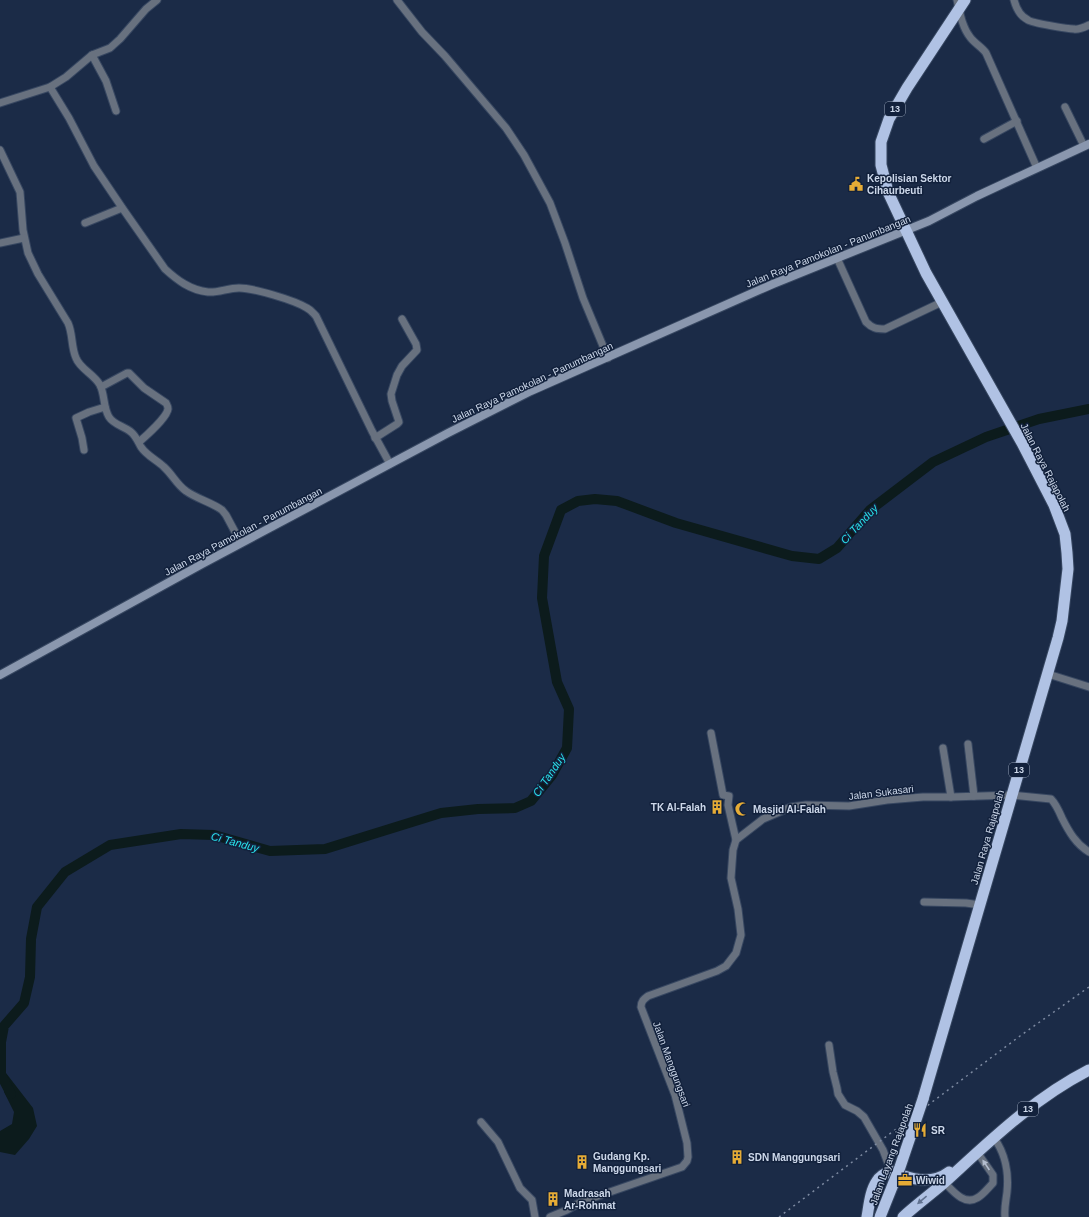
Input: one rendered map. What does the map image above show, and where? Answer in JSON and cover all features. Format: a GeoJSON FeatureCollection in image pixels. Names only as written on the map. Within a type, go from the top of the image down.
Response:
{"type":"FeatureCollection","features":[{"type":"Feature","properties":{"kind":"highway","name":"Jalan Raya Rajapolah"},"geometry":{"type":"LineString","coordinates":[[923,1099],[1048,674],[1062,621],[1068,569],[1065,534],[1054,505],[1022,443],[926,272],[888,192],[881,165],[881,142],[889,119],[960,3]]}},
{"type":"Feature","properties":{"kind":"highway","name":"13"},"geometry":{"type":"LineString","coordinates":[[903,1217],[1030,1107],[1059,1087],[1089,1070]]}},
{"type":"Feature","properties":{"kind":"highway","name":"Jalan Layang Rajapolah"},"geometry":{"type":"LineString","coordinates":[[880,1217],[900,1168],[923,1099]]}},
{"type":"Feature","properties":{"kind":"highway","name":"13"},"geometry":{"type":"LineString","coordinates":[[889,1172],[910,1178],[928,1180],[935,1179],[944,1176],[975,1154]]}},
{"type":"Feature","properties":{"kind":"highway"},"geometry":{"type":"LineString","coordinates":[[867,1217],[874,1186],[881,1176],[889,1172]]}},
{"type":"Feature","properties":{"kind":"main road","name":"Jalan Raya Pamokolan - Panumbangan"},"geometry":{"type":"LineString","coordinates":[[0,675],[241,543],[448,433],[531,391],[773,284],[929,221],[977,196],[1087,145]]}},
{"type":"Feature","properties":{"kind":"street"},"geometry":{"type":"LineString","coordinates":[[0,103],[50,87],[66,77],[92,55],[110,48],[120,39],[146,9],[157,0]]}},
{"type":"Feature","properties":{"kind":"street"},"geometry":{"type":"LineString","coordinates":[[397,0],[422,32],[445,56],[506,128],[524,155],[550,203],[583,298],[608,358]]}},
{"type":"Feature","properties":{"kind":"street"},"geometry":{"type":"LineString","coordinates":[[1014,0],[1016,8],[1021,14],[1028,20],[1036,23],[1075,30],[1089,25]]}},
{"type":"Feature","properties":{"kind":"street"},"geometry":{"type":"LineString","coordinates":[[960,3],[964,27],[971,38],[986,53],[1037,168]]}},
{"type":"Feature","properties":{"kind":"street"},"geometry":{"type":"LineString","coordinates":[[92,55],[106,81],[116,111]]}},
{"type":"Feature","properties":{"kind":"street"},"geometry":{"type":"LineString","coordinates":[[50,87],[69,118],[94,166],[165,269],[177,280],[187,286],[208,292],[236,288],[251,289],[294,302],[312,311],[321,326],[375,438],[390,464]]}},
{"type":"Feature","properties":{"kind":"street"},"geometry":{"type":"LineString","coordinates":[[1065,107],[1087,145]]}},
{"type":"Feature","properties":{"kind":"street"},"geometry":{"type":"LineString","coordinates":[[984,139],[1016,121]]}},
{"type":"Feature","properties":{"kind":"street"},"geometry":{"type":"LineString","coordinates":[[0,150],[20,192],[24,238],[28,253],[38,274],[68,322],[71,329],[73,350],[76,360],[99,384],[106,411],[110,419],[131,432],[147,454],[165,467],[174,480],[186,491],[222,510],[226,514],[241,543]]}},
{"type":"Feature","properties":{"kind":"street"},"geometry":{"type":"LineString","coordinates":[[85,223],[122,208]]}},
{"type":"Feature","properties":{"kind":"street"},"geometry":{"type":"LineString","coordinates":[[0,243],[24,238]]}},
{"type":"Feature","properties":{"kind":"street"},"geometry":{"type":"LineString","coordinates":[[837,258],[866,322],[872,328],[885,329],[942,302]]}},
{"type":"Feature","properties":{"kind":"street"},"geometry":{"type":"LineString","coordinates":[[375,438],[399,422],[391,394],[397,375],[402,366],[417,350],[416,344],[402,319]]}},
{"type":"Feature","properties":{"kind":"street"},"geometry":{"type":"LineString","coordinates":[[100,387],[129,373],[144,388],[166,402],[168,406],[166,413],[152,431],[139,442]]}},
{"type":"Feature","properties":{"kind":"street"},"geometry":{"type":"LineString","coordinates":[[84,450],[76,418],[105,407]]}},
{"type":"Feature","properties":{"kind":"street"},"geometry":{"type":"LineString","coordinates":[[1048,674],[1089,687]]}},
{"type":"Feature","properties":{"kind":"street"},"geometry":{"type":"LineString","coordinates":[[711,733],[723,794],[729,796],[728,804],[736,840]]}},
{"type":"Feature","properties":{"kind":"street"},"geometry":{"type":"LineString","coordinates":[[968,744],[974,796]]}},
{"type":"Feature","properties":{"kind":"street"},"geometry":{"type":"LineString","coordinates":[[943,748],[951,797]]}},
{"type":"Feature","properties":{"kind":"street","name":"Jalan Sukasari"},"geometry":{"type":"LineString","coordinates":[[736,840],[763,819],[791,807],[806,805],[848,806],[887,800],[923,797],[1012,795],[1051,799],[1077,843],[1089,852]]}},
{"type":"Feature","properties":{"kind":"street","name":"Jalan Manggungsari"},"geometry":{"type":"LineString","coordinates":[[550,1217],[569,1214],[581,1202],[682,1167],[687,1161],[687,1143],[675,1095],[641,1007],[641,1003],[648,996],[717,971],[726,966],[736,953],[741,935],[738,909],[731,878],[732,850],[736,840]]}},
{"type":"Feature","properties":{"kind":"street"},"geometry":{"type":"LineString","coordinates":[[924,902],[966,903],[980,905]]}},
{"type":"Feature","properties":{"kind":"street"},"geometry":{"type":"LineString","coordinates":[[829,1045],[838,1094],[845,1105],[857,1111],[864,1117],[883,1150],[889,1166],[889,1172]]}},
{"type":"Feature","properties":{"kind":"street"},"geometry":{"type":"LineString","coordinates":[[481,1122],[498,1140],[520,1188],[532,1200],[535,1217]]}},
{"type":"Feature","properties":{"kind":"street"},"geometry":{"type":"LineString","coordinates":[[994,1138],[1002,1152],[1006,1169],[1008,1185],[1004,1210],[1005,1217]]}},
{"type":"Feature","properties":{"kind":"street"},"geometry":{"type":"LineString","coordinates":[[944,1182],[958,1197],[972,1200],[977,1198],[993,1183],[994,1179],[975,1154]]}},
{"type":"Feature","properties":{"kind":"shaded area"},"geometry":{"type":"Polygon","coordinates":[[[6,1073],[33,1108],[37,1126],[29,1139],[15,1155],[0,1152],[0,1131],[12,1124],[14,1112],[4,1092],[6,1073]]]}},
{"type":"Feature","properties":{"kind":"waterway","name":"Ci Tanduy"},"geometry":{"type":"LineString","coordinates":[[11,1094],[1,1075],[1,1042],[4,1026],[24,1003],[30,977],[31,939],[37,907],[65,872],[110,845],[181,834],[214,835],[270,851],[325,849],[441,813],[478,809],[515,808],[531,801],[552,775],[567,748],[569,709],[557,682],[542,598],[544,556],[561,510],[578,501],[595,499],[617,501],[676,523],[792,556],[819,559],[837,548],[870,510],[933,462],[986,437],[1039,419],[1089,409]]}},
{"type":"Feature","properties":{"kind":"waterway","name":"Ci Tanduy"},"geometry":{"type":"LineString","coordinates":[[0,1024],[4,1026]]}},
{"type":"Feature","properties":{"kind":"railway"},"geometry":{"type":"LineString","coordinates":[[779,1217],[1020,1036],[1089,987]]}},
{"type":"Feature","properties":{"kind":"place","name":"Kepolisian Sektor Cihaurbeuti"},"geometry":{"type":"Point","coordinates":[856,184]}},
{"type":"Feature","properties":{"kind":"place","name":"TK Al-Falah"},"geometry":{"type":"Point","coordinates":[717,807]}},
{"type":"Feature","properties":{"kind":"place","name":"Masjid Al-Falah"},"geometry":{"type":"Point","coordinates":[742,809]}},
{"type":"Feature","properties":{"kind":"place","name":"SR"},"geometry":{"type":"Point","coordinates":[920,1130]}},
{"type":"Feature","properties":{"kind":"place","name":"SDN Manggungsari"},"geometry":{"type":"Point","coordinates":[737,1157]}},
{"type":"Feature","properties":{"kind":"place","name":"Gudang Kp. Manggungsari"},"geometry":{"type":"Point","coordinates":[582,1162]}},
{"type":"Feature","properties":{"kind":"place","name":"Wiwid"},"geometry":{"type":"Point","coordinates":[905,1180]}},
{"type":"Feature","properties":{"kind":"place","name":"Madrasah Ar-Rohmat"},"geometry":{"type":"Point","coordinates":[553,1199]}}]}
